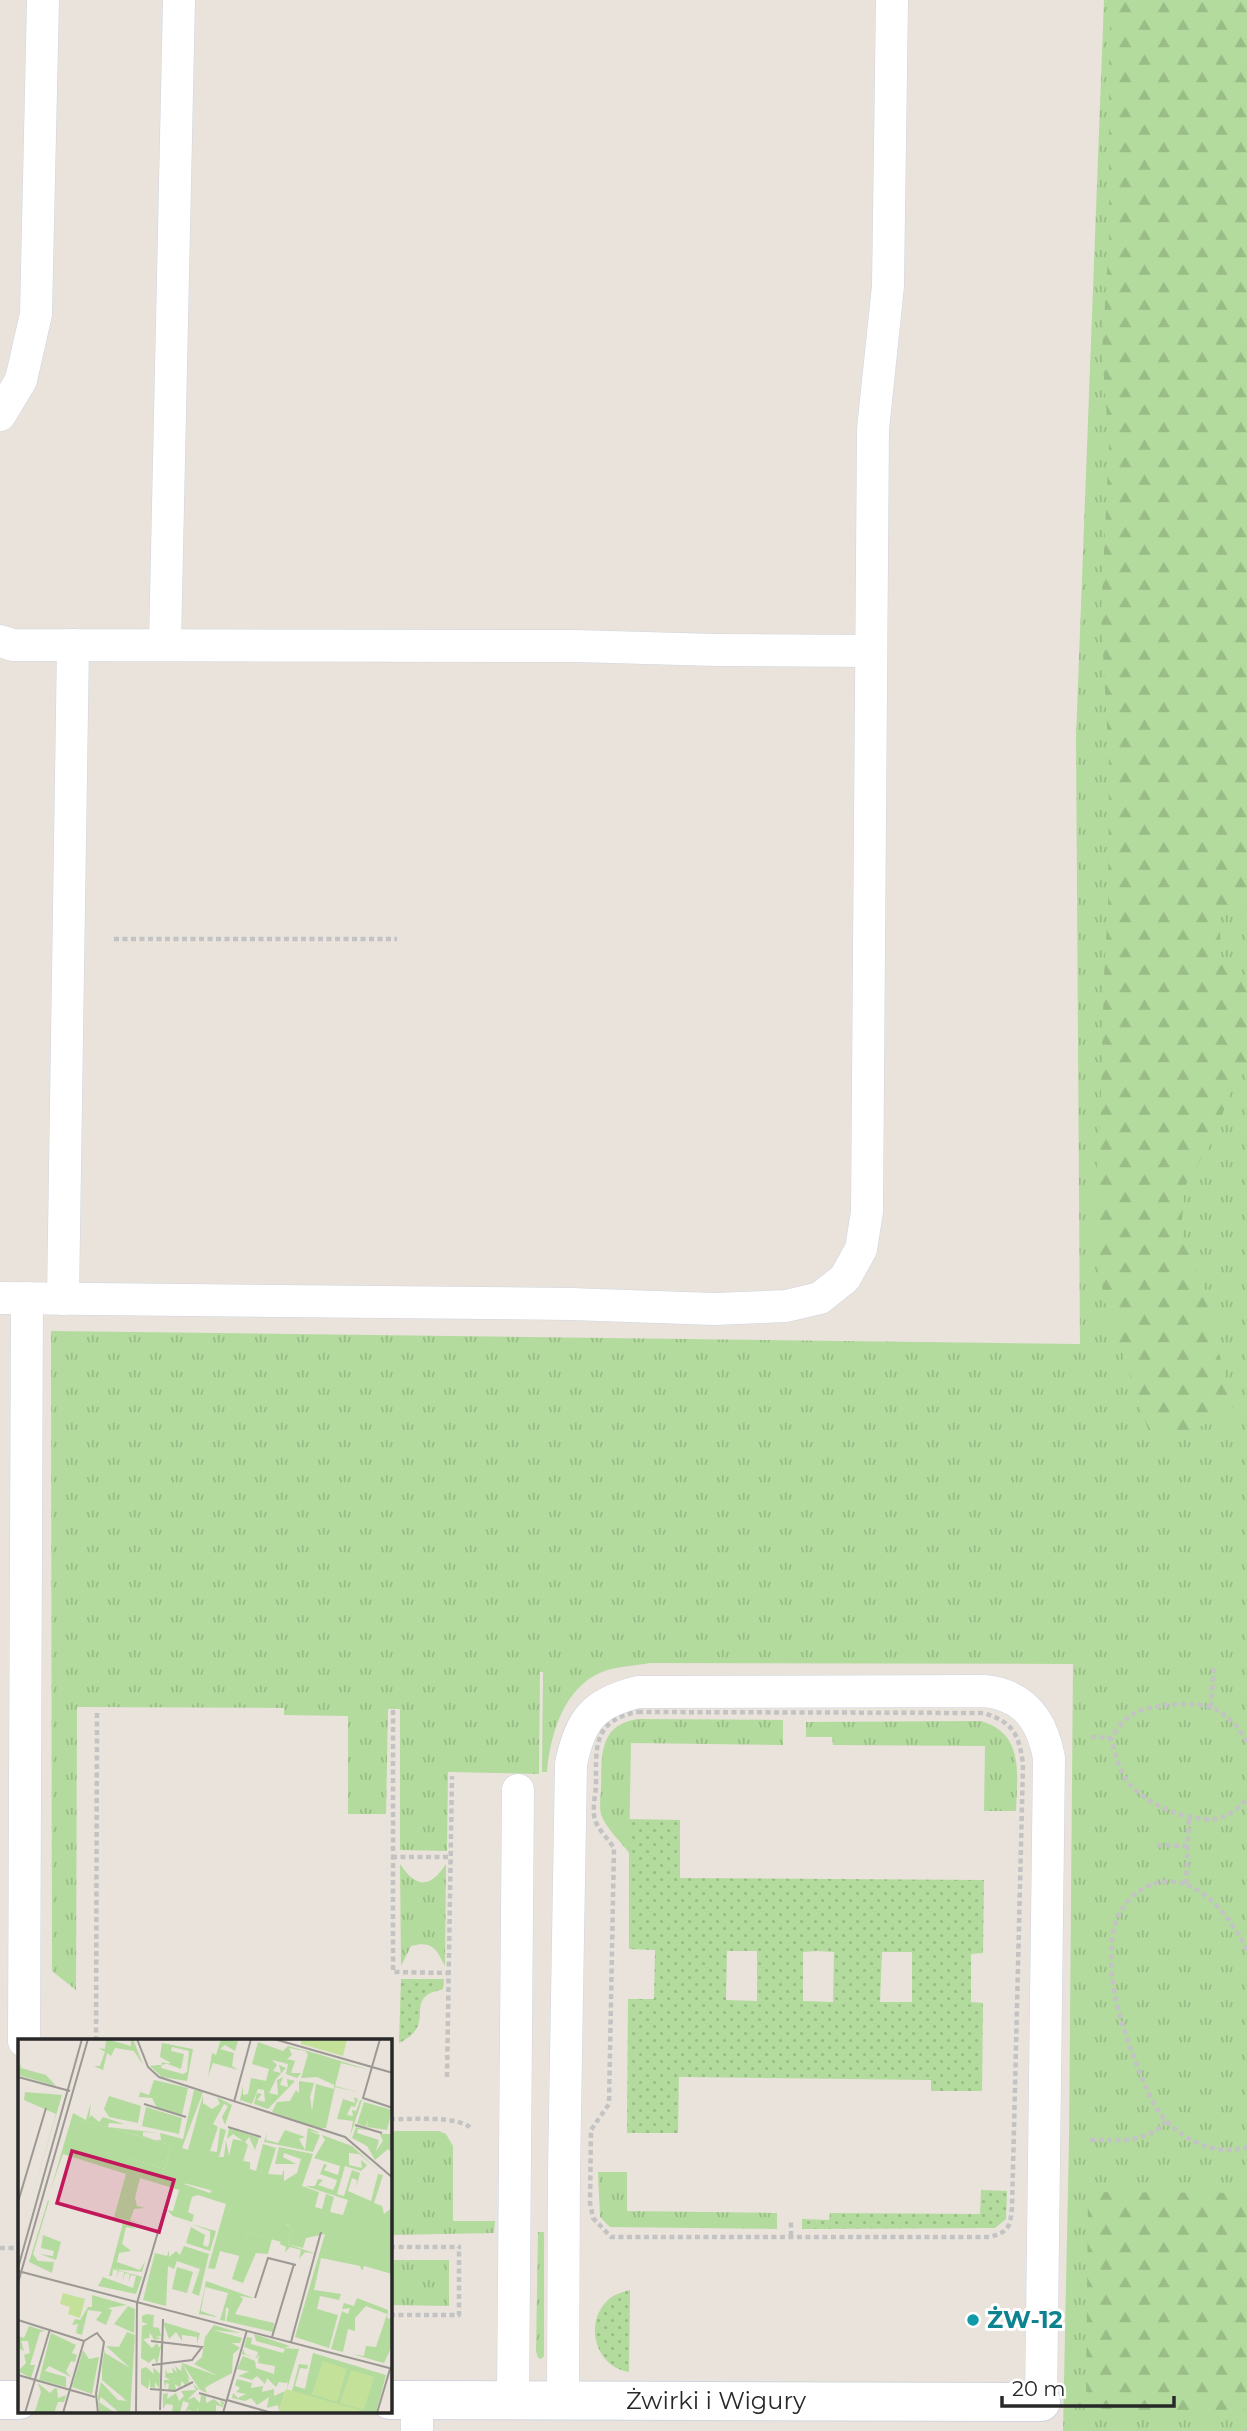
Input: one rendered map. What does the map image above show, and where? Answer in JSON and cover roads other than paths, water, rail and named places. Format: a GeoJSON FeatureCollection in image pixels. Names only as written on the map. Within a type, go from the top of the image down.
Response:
{"type":"FeatureCollection","features":[{"type":"Feature","properties":{"kind":"street"},"geometry":{"type":"LineString","coordinates":[[0,2399],[18,2400]]}},
{"type":"Feature","properties":{"kind":"street","name":"Żwirki i Wigury"},"geometry":{"type":"LineString","coordinates":[[408,2411],[513,2399],[1041,2402]]}},
{"type":"Feature","properties":{"kind":"lane"},"geometry":{"type":"LineString","coordinates":[[0,415],[21,380],[36,314],[43,0]]}},
{"type":"Feature","properties":{"kind":"lane"},"geometry":{"type":"LineString","coordinates":[[165,644],[179,0]]}},
{"type":"Feature","properties":{"kind":"lane"},"geometry":{"type":"LineString","coordinates":[[24,2039],[14,1298],[571,1304],[714,1309],[786,1306],[820,1298],[845,1278],[861,1249],[867,1213],[873,429],[888,286],[892,0]]}},
{"type":"Feature","properties":{"kind":"lane"},"geometry":{"type":"LineString","coordinates":[[0,641],[13,645],[575,646],[870,651]]}},
{"type":"Feature","properties":{"kind":"lane"},"geometry":{"type":"LineString","coordinates":[[63,1299],[73,645]]}},
{"type":"Feature","properties":{"kind":"lane"},"geometry":{"type":"LineString","coordinates":[[563,2400],[571,1765],[583,1724],[599,1706],[638,1692],[984,1691],[1007,1695],[1033,1715],[1042,1729],[1049,1758],[1041,2402]]}},
{"type":"Feature","properties":{"kind":"lane"},"geometry":{"type":"LineString","coordinates":[[513,2399],[518,1790]]}},
{"type":"Feature","properties":{"kind":"place","name":"ŻW-12"},"geometry":{"type":"Point","coordinates":[973,2320]}}]}
